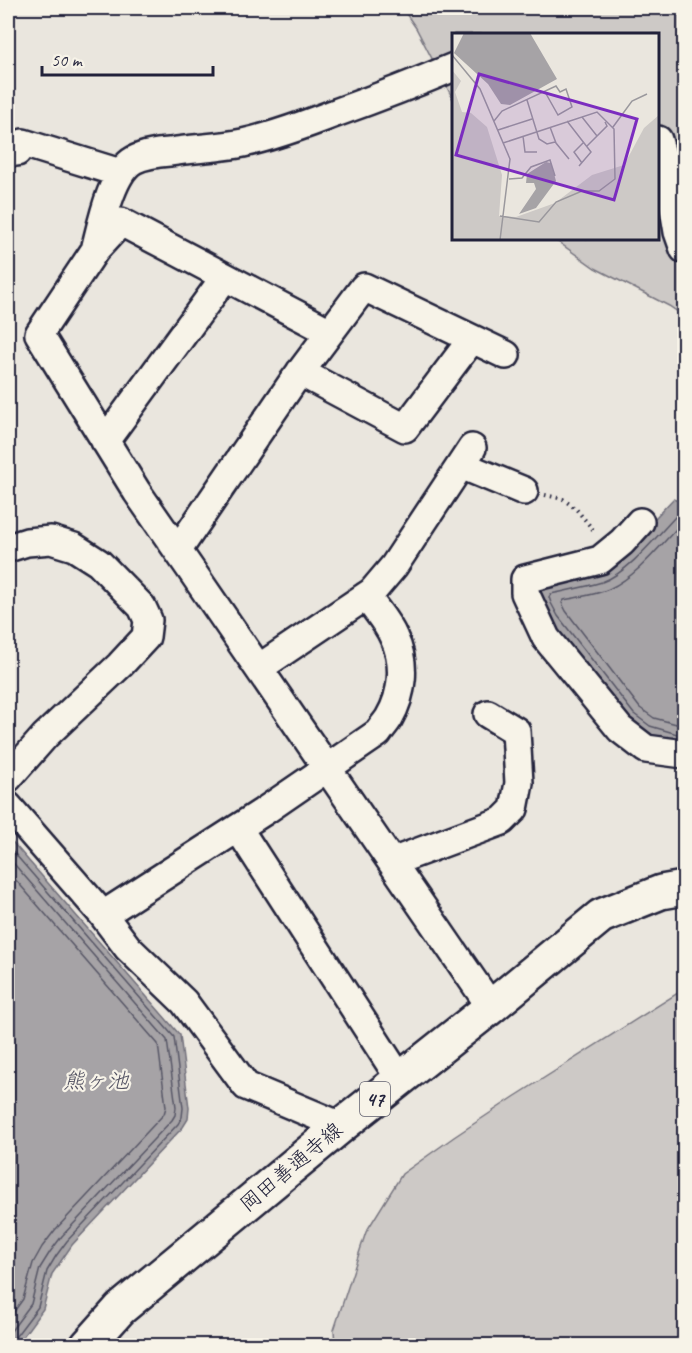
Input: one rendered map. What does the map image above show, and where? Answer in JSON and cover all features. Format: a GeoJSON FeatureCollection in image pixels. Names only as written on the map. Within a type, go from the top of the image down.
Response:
{"type":"FeatureCollection","features":[{"type":"Feature","properties":{"kind":"main road","name":"岡田善通寺線"},"geometry":{"type":"LineString","coordinates":[[87,1346],[120,1309],[341,1126],[601,916],[661,892],[684,888]]}},
{"type":"Feature","properties":{"kind":"street"},"geometry":{"type":"LineString","coordinates":[[94,250],[106,206],[120,173],[133,160],[153,154],[243,143],[291,130],[410,86],[452,67]]}},
{"type":"Feature","properties":{"kind":"street"},"geometry":{"type":"LineString","coordinates":[[8,147],[17,152],[23,143],[120,173]]}},
{"type":"Feature","properties":{"kind":"street"},"geometry":{"type":"LineString","coordinates":[[659,147],[670,184],[678,231],[684,249]]}},
{"type":"Feature","properties":{"kind":"street"},"geometry":{"type":"LineString","coordinates":[[330,332],[121,222],[94,250],[39,334],[137,492],[491,1007]]}},
{"type":"Feature","properties":{"kind":"street"},"geometry":{"type":"LineString","coordinates":[[105,441],[225,277]]}},
{"type":"Feature","properties":{"kind":"street"},"geometry":{"type":"LineString","coordinates":[[178,550],[300,372],[364,287],[506,355]]}},
{"type":"Feature","properties":{"kind":"street"},"geometry":{"type":"LineString","coordinates":[[300,372],[405,428],[472,339]]}},
{"type":"Feature","properties":{"kind":"street"},"geometry":{"type":"LineString","coordinates":[[259,668],[372,592],[394,566],[466,456],[524,491]]}},
{"type":"Feature","properties":{"kind":"street"},"geometry":{"type":"LineString","coordinates":[[640,522],[622,542],[600,560],[525,579],[525,593],[546,638],[620,729],[646,749],[684,754]]}},
{"type":"Feature","properties":{"kind":"street"},"geometry":{"type":"LineString","coordinates":[[8,548],[27,542],[51,540],[74,547],[99,563],[141,607],[148,620],[146,637],[45,736],[8,778]]}},
{"type":"Feature","properties":{"kind":"street"},"geometry":{"type":"LineString","coordinates":[[103,915],[238,828],[378,733],[389,718],[397,699],[402,680],[401,656],[394,636],[366,596]]}},
{"type":"Feature","properties":{"kind":"street"},"geometry":{"type":"LineString","coordinates":[[392,862],[502,821],[514,809],[519,783],[516,731],[488,714]]}},
{"type":"Feature","properties":{"kind":"street"},"geometry":{"type":"LineString","coordinates":[[8,806],[103,915],[128,948],[184,1002],[246,1086],[341,1126]]}},
{"type":"Feature","properties":{"kind":"street"},"geometry":{"type":"LineString","coordinates":[[238,828],[400,1079]]}},
{"type":"Feature","properties":{"kind":"path"},"geometry":{"type":"LineString","coordinates":[[524,491],[563,499],[576,509],[610,551]]}},
{"type":"Feature","properties":{"kind":"shaded area"},"geometry":{"type":"Polygon","coordinates":[[[402,8],[684,8],[684,316],[595,268],[555,240],[659,240],[659,33],[452,33],[452,97],[416,28],[402,8]]]}},
{"type":"Feature","properties":{"kind":"shaded area"},"geometry":{"type":"Polygon","coordinates":[[[684,989],[684,1345],[335,1345],[334,1330],[366,1232],[402,1174],[514,1097],[684,989]]]}},
{"type":"Feature","properties":{"kind":"water"},"geometry":{"type":"Polygon","coordinates":[[[673,499],[684,503],[684,750],[644,739],[547,623],[535,597],[540,583],[624,551],[673,499]]]}},
{"type":"Feature","properties":{"kind":"water","name":"熊ヶ池"},"geometry":{"type":"Polygon","coordinates":[[[8,837],[180,1035],[189,1108],[188,1119],[183,1127],[72,1245],[52,1274],[43,1309],[16,1346],[8,1345],[8,837]]]}}]}
